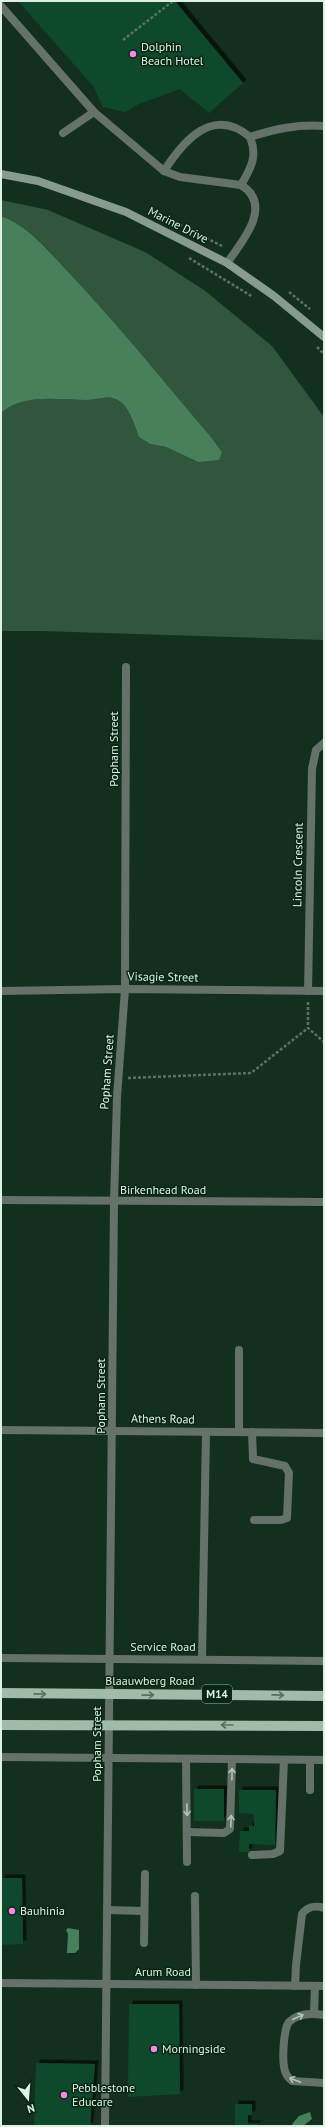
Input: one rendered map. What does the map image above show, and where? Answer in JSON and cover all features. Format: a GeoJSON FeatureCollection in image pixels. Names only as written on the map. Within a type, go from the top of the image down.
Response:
{"type":"FeatureCollection","features":[{"type":"Feature","properties":{"kind":"main road","name":"Marine Drive"},"geometry":{"type":"LineString","coordinates":[[1,174],[38,181],[126,212],[227,264],[274,296],[324,337]]}},
{"type":"Feature","properties":{"kind":"main road","name":"Blaauwberg Road"},"geometry":{"type":"LineString","coordinates":[[1,1693],[324,1696]]}},
{"type":"Feature","properties":{"kind":"main road"},"geometry":{"type":"LineString","coordinates":[[1,1725],[324,1726]]}},
{"type":"Feature","properties":{"kind":"street"},"geometry":{"type":"LineString","coordinates":[[1,6],[94,112],[164,171],[180,177],[241,185],[252,196],[256,215],[249,232],[227,264]]}},
{"type":"Feature","properties":{"kind":"street"},"geometry":{"type":"LineString","coordinates":[[63,133],[94,112]]}},
{"type":"Feature","properties":{"kind":"street"},"geometry":{"type":"LineString","coordinates":[[164,171],[185,142],[208,127],[220,125],[235,127],[250,137],[254,146],[255,157],[241,185]]}},
{"type":"Feature","properties":{"kind":"street"},"geometry":{"type":"LineString","coordinates":[[250,137],[280,128],[298,125],[324,126]]}},
{"type":"Feature","properties":{"kind":"street","name":"Popham Street"},"geometry":{"type":"LineString","coordinates":[[105,2126],[108,1984],[109,1695],[113,1431],[114,1201],[118,1078],[125,989],[126,667]]}},
{"type":"Feature","properties":{"kind":"street","name":"Lincoln Crescent"},"geometry":{"type":"LineString","coordinates":[[308,991],[312,769],[316,750],[324,743]]}},
{"type":"Feature","properties":{"kind":"street","name":"Visagie Street"},"geometry":{"type":"LineString","coordinates":[[1,991],[125,989],[324,991]]}},
{"type":"Feature","properties":{"kind":"street","name":"Birkenhead Road"},"geometry":{"type":"LineString","coordinates":[[1,1200],[324,1202]]}},
{"type":"Feature","properties":{"kind":"street"},"geometry":{"type":"LineString","coordinates":[[239,1350],[239,1432]]}},
{"type":"Feature","properties":{"kind":"street","name":"Athens Road"},"geometry":{"type":"LineString","coordinates":[[1,1430],[324,1433]]}},
{"type":"Feature","properties":{"kind":"street"},"geometry":{"type":"LineString","coordinates":[[202,1660],[206,1432]]}},
{"type":"Feature","properties":{"kind":"street"},"geometry":{"type":"LineString","coordinates":[[252,1432],[253,1459],[285,1466],[289,1473],[287,1518],[281,1520],[254,1520]]}},
{"type":"Feature","properties":{"kind":"street","name":"Service Road"},"geometry":{"type":"LineString","coordinates":[[1,1658],[324,1661]]}},
{"type":"Feature","properties":{"kind":"street"},"geometry":{"type":"LineString","coordinates":[[1,1757],[324,1760]]}},
{"type":"Feature","properties":{"kind":"street"},"geometry":{"type":"LineString","coordinates":[[186,1759],[187,1862]]}},
{"type":"Feature","properties":{"kind":"street"},"geometry":{"type":"LineString","coordinates":[[187,1832],[224,1833],[230,1829],[232,1759]]}},
{"type":"Feature","properties":{"kind":"street"},"geometry":{"type":"LineString","coordinates":[[252,1855],[273,1854],[280,1851],[284,1760]]}},
{"type":"Feature","properties":{"kind":"street"},"geometry":{"type":"LineString","coordinates":[[310,1760],[310,1790]]}},
{"type":"Feature","properties":{"kind":"street"},"geometry":{"type":"LineString","coordinates":[[144,1943],[143,1910],[146,1874]]}},
{"type":"Feature","properties":{"kind":"street"},"geometry":{"type":"LineString","coordinates":[[194,1896],[196,1985]]}},
{"type":"Feature","properties":{"kind":"street"},"geometry":{"type":"LineString","coordinates":[[295,1986],[302,1914],[305,1910],[313,1906],[324,1908]]}},
{"type":"Feature","properties":{"kind":"street"},"geometry":{"type":"LineString","coordinates":[[108,1910],[143,1910]]}},
{"type":"Feature","properties":{"kind":"street","name":"Arum Road"},"geometry":{"type":"LineString","coordinates":[[1,1983],[324,1986]]}},
{"type":"Feature","properties":{"kind":"street"},"geometry":{"type":"LineString","coordinates":[[314,2014],[315,1986]]}},
{"type":"Feature","properties":{"kind":"street"},"geometry":{"type":"LineString","coordinates":[[324,2015],[302,2015],[289,2023],[285,2030],[284,2049],[285,2071],[288,2077],[297,2082],[324,2083]]}},
{"type":"Feature","properties":{"kind":"path"},"geometry":{"type":"LineString","coordinates":[[123,40],[173,1]]}},
{"type":"Feature","properties":{"kind":"path"},"geometry":{"type":"LineString","coordinates":[[184,255],[255,298]]}},
{"type":"Feature","properties":{"kind":"path"},"geometry":{"type":"LineString","coordinates":[[314,345],[324,354]]}},
{"type":"Feature","properties":{"kind":"path"},"geometry":{"type":"LineString","coordinates":[[308,991],[308,1028],[324,1042]]}},
{"type":"Feature","properties":{"kind":"path"},"geometry":{"type":"LineString","coordinates":[[118,1078],[251,1073],[308,1028]]}},
{"type":"Feature","properties":{"kind":"shaded area"},"geometry":{"type":"Polygon","coordinates":[[[1,200],[48,210],[145,252],[204,290],[272,346],[324,417],[324,640],[1,631],[1,413],[10,407],[30,400],[91,400],[110,397],[119,400],[126,407],[131,415],[139,437],[150,444],[166,447],[198,462],[222,452],[125,336],[48,250],[22,227],[1,216],[1,200]]]}},
{"type":"Feature","properties":{"kind":"shaded area"},"geometry":{"type":"Polygon","coordinates":[[[1,216],[22,227],[40,242],[108,316],[211,437],[222,452],[219,460],[198,462],[166,447],[150,444],[139,437],[128,411],[123,404],[119,400],[110,397],[91,400],[30,400],[10,407],[1,413],[1,216]]]}},
{"type":"Feature","properties":{"kind":"shaded area"},"geometry":{"type":"Polygon","coordinates":[[[68,1928],[79,1930],[79,1949],[75,1953],[67,1953],[68,1934],[66,1930],[68,1928]]]}},
{"type":"Feature","properties":{"kind":"shaded area"},"geometry":{"type":"Polygon","coordinates":[[[310,2112],[312,2119],[303,2126],[294,2126],[292,2124],[299,2116],[310,2112]]]}},
{"type":"Feature","properties":{"kind":"building","name":"Dolphin Beach Hotel"},"geometry":{"type":"Polygon","coordinates":[[[18,1],[175,1],[243,83],[209,113],[180,89],[139,104],[125,112],[103,107],[93,86],[18,1]]]}},
{"type":"Feature","properties":{"kind":"building"},"geometry":{"type":"Polygon","coordinates":[[[194,1789],[224,1789],[224,1821],[194,1821],[194,1789]]]}},
{"type":"Feature","properties":{"kind":"building"},"geometry":{"type":"Polygon","coordinates":[[[239,1790],[276,1790],[275,1845],[249,1844],[249,1852],[239,1852],[240,1831],[249,1831],[249,1826],[254,1826],[254,1814],[239,1813],[239,1790]]]}},
{"type":"Feature","properties":{"kind":"building","name":"Bauhinia"},"geometry":{"type":"Polygon","coordinates":[[[1,1878],[22,1878],[23,1944],[1,1945],[1,1878]]]}},
{"type":"Feature","properties":{"kind":"building","name":"Morningside"},"geometry":{"type":"Polygon","coordinates":[[[129,2004],[179,2004],[180,2094],[128,2097],[129,2004]]]}},
{"type":"Feature","properties":{"kind":"building","name":"Pebblestone Educare"},"geometry":{"type":"Polygon","coordinates":[[[36,2063],[95,2064],[90,2126],[34,2126],[36,2063]]]}},
{"type":"Feature","properties":{"kind":"building"},"geometry":{"type":"Polygon","coordinates":[[[235,2104],[252,2104],[252,2115],[248,2115],[248,2124],[257,2124],[257,2126],[235,2126],[235,2104]]]}},
{"type":"Feature","properties":{"kind":"place","name":"Dolphin Beach Hotel"},"geometry":{"type":"Point","coordinates":[133,54]}},
{"type":"Feature","properties":{"kind":"place","name":"Bauhinia"},"geometry":{"type":"Point","coordinates":[12,1911]}},
{"type":"Feature","properties":{"kind":"place","name":"Morningside"},"geometry":{"type":"Point","coordinates":[154,2049]}},
{"type":"Feature","properties":{"kind":"place","name":"Pebblestone Educare"},"geometry":{"type":"Point","coordinates":[64,2095]}}]}
